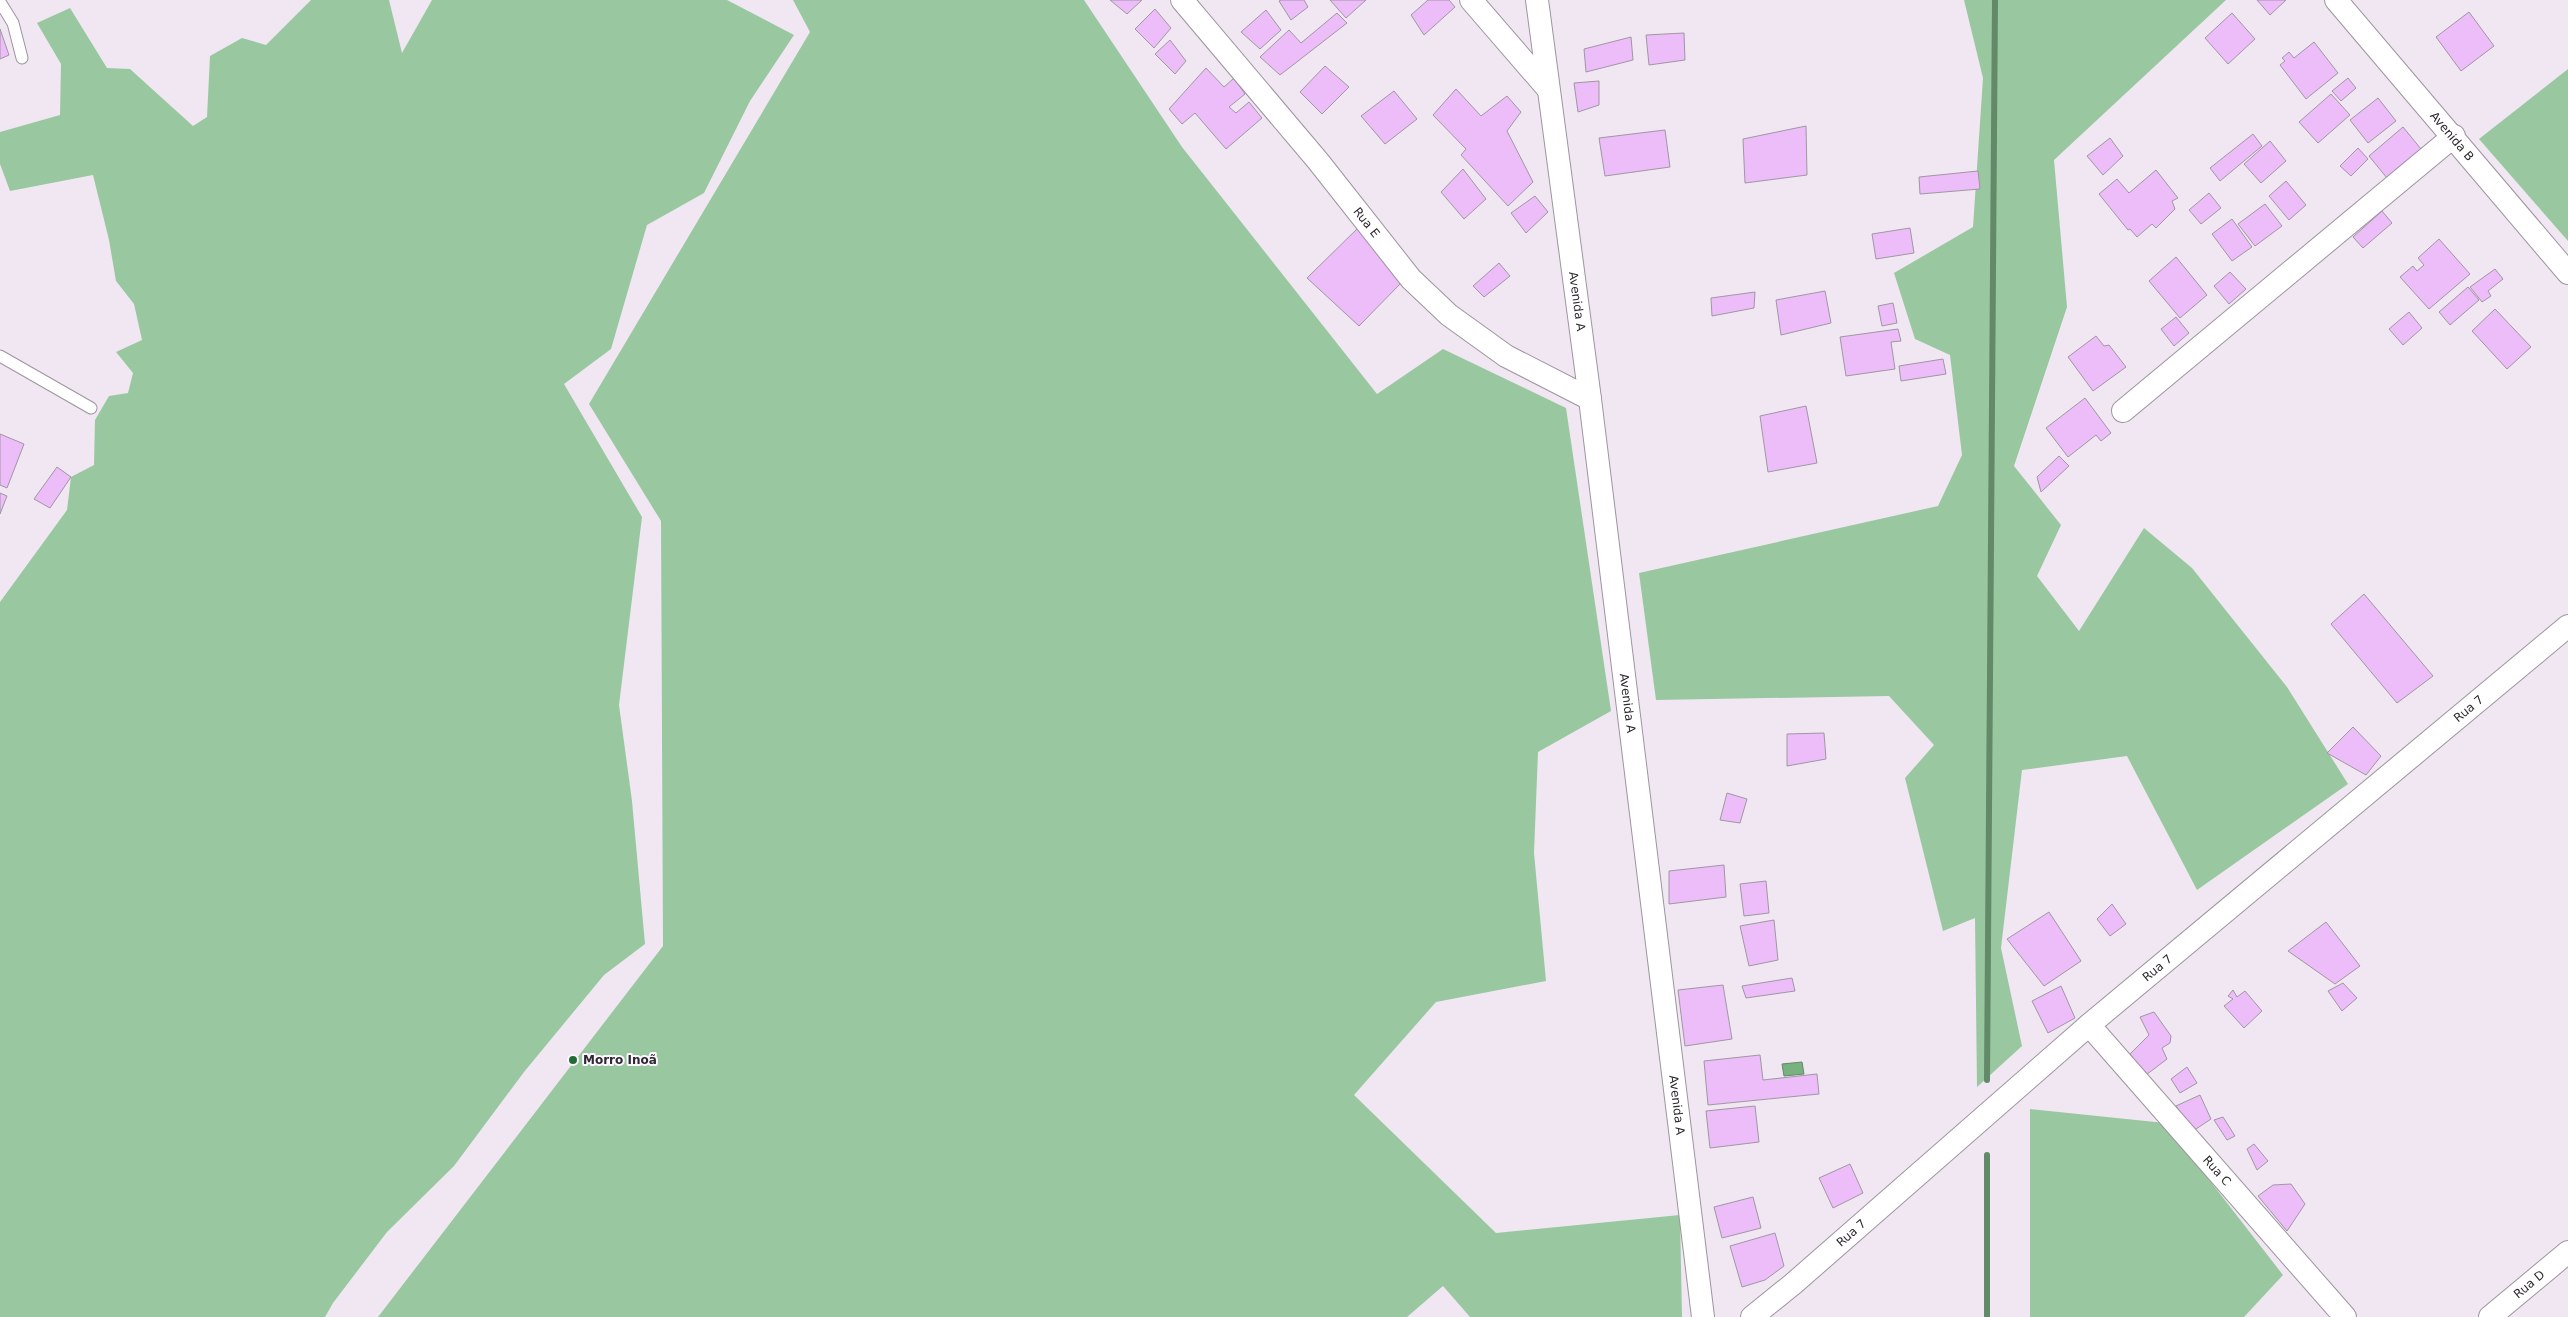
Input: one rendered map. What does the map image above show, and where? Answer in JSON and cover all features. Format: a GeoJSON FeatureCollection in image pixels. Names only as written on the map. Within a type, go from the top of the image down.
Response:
{"type":"FeatureCollection","features":[{"type":"Feature","properties":{"kind":"street","name":"Rua E"},"geometry":{"type":"LineString","coordinates":[[1182,0],[1318,161],[1411,279],[1449,315],[1506,356],[1590,399]]}},
{"type":"Feature","properties":{"kind":"street"},"geometry":{"type":"LineString","coordinates":[[1471,0],[1548,89]]}},
{"type":"Feature","properties":{"kind":"street","name":"Avenida A"},"geometry":{"type":"LineString","coordinates":[[1537,0],[1590,399],[1703,1317]]}},
{"type":"Feature","properties":{"kind":"street","name":"Avenida B"},"geometry":{"type":"LineString","coordinates":[[2336,0],[2454,136],[2568,273]]}},
{"type":"Feature","properties":{"kind":"street"},"geometry":{"type":"LineString","coordinates":[[2123,411],[2454,136]]}},
{"type":"Feature","properties":{"kind":"street","name":"Rua 7"},"geometry":{"type":"LineString","coordinates":[[1752,1317],[1793,1284],[2089,1025],[2568,626]]}},
{"type":"Feature","properties":{"kind":"street","name":"Rua C"},"geometry":{"type":"LineString","coordinates":[[2089,1025],[2345,1317]]}},
{"type":"Feature","properties":{"kind":"street","name":"Rua D"},"geometry":{"type":"LineString","coordinates":[[2490,1317],[2568,1252]]}},
{"type":"Feature","properties":{"kind":"lane"},"geometry":{"type":"LineString","coordinates":[[0,2],[13,23],[22,58]]}},
{"type":"Feature","properties":{"kind":"lane"},"geometry":{"type":"LineString","coordinates":[[0,356],[92,408]]}},
{"type":"Feature","properties":{"kind":"shaded area"},"geometry":{"type":"Polygon","coordinates":[[[311,0],[389,0],[402,53],[432,0],[727,0],[794,35],[750,101],[704,193],[647,225],[611,349],[564,384],[642,517],[619,705],[632,801],[645,944],[604,975],[524,1072],[454,1166],[387,1232],[333,1303],[325,1317],[0,1317],[0,602],[67,510],[71,477],[94,465],[95,420],[109,396],[128,393],[133,373],[116,352],[142,340],[134,304],[116,281],[109,240],[93,175],[10,191],[0,164],[0,132],[60,115],[61,64],[37,23],[70,8],[107,68],[130,69],[193,126],[207,117],[210,56],[242,38],[266,45],[311,0]]]}},
{"type":"Feature","properties":{"kind":"shaded area"},"geometry":{"type":"Polygon","coordinates":[[[793,0],[1084,0],[1182,147],[1377,394],[1443,349],[1566,408],[1611,711],[1538,752],[1534,853],[1546,981],[1436,1002],[1354,1095],[1496,1233],[1680,1215],[1682,1317],[1470,1317],[1443,1286],[1407,1317],[378,1317],[663,946],[661,521],[589,404],[810,32],[793,0]]]}},
{"type":"Feature","properties":{"kind":"shaded area"},"geometry":{"type":"Polygon","coordinates":[[[1964,0],[2226,0],[2054,160],[2067,307],[2014,466],[2061,525],[2037,576],[2079,631],[2144,528],[2192,568],[2287,687],[2348,784],[2197,890],[2127,756],[2022,770],[2001,948],[2022,1046],[1977,1087],[1975,918],[1943,931],[1905,778],[1934,745],[1889,696],[1656,700],[1639,573],[1938,506],[1962,455],[1950,355],[1915,339],[1894,273],[1973,227],[1983,78],[1964,0]]]}},
{"type":"Feature","properties":{"kind":"shaded area"},"geometry":{"type":"Polygon","coordinates":[[[2568,69],[2568,241],[2479,139],[2568,69]]]}},
{"type":"Feature","properties":{"kind":"shaded area"},"geometry":{"type":"Polygon","coordinates":[[[1802,1062],[1804,1074],[1784,1076],[1782,1064],[1802,1062]]]}},
{"type":"Feature","properties":{"kind":"shaded area"},"geometry":{"type":"Polygon","coordinates":[[[2030,1109],[2165,1123],[2283,1275],[2244,1317],[2030,1317],[2030,1109]]]}},
{"type":"Feature","properties":{"kind":"building"},"geometry":{"type":"Polygon","coordinates":[[[1110,0],[1142,0],[1127,14],[1110,0]]]}},
{"type":"Feature","properties":{"kind":"building"},"geometry":{"type":"Polygon","coordinates":[[[1304,0],[1308,7],[1291,20],[1279,1],[1304,0]]]}},
{"type":"Feature","properties":{"kind":"building"},"geometry":{"type":"Polygon","coordinates":[[[1330,0],[1366,0],[1346,18],[1330,0]]]}},
{"type":"Feature","properties":{"kind":"building"},"geometry":{"type":"Polygon","coordinates":[[[1428,0],[1449,0],[1455,7],[1424,35],[1411,15],[1428,0]]]}},
{"type":"Feature","properties":{"kind":"building"},"geometry":{"type":"Polygon","coordinates":[[[2257,0],[2286,0],[2270,15],[2257,0]]]}},
{"type":"Feature","properties":{"kind":"building"},"geometry":{"type":"Polygon","coordinates":[[[1155,9],[1171,28],[1154,48],[1135,29],[1155,9]]]}},
{"type":"Feature","properties":{"kind":"building"},"geometry":{"type":"Polygon","coordinates":[[[1266,10],[1281,30],[1260,49],[1241,32],[1266,10]]]}},
{"type":"Feature","properties":{"kind":"building"},"geometry":{"type":"Polygon","coordinates":[[[2469,12],[2494,46],[2461,71],[2436,37],[2469,12]]]}},
{"type":"Feature","properties":{"kind":"building"},"geometry":{"type":"Polygon","coordinates":[[[1337,13],[1347,23],[1280,75],[1260,57],[1289,30],[1301,43],[1337,13]]]}},
{"type":"Feature","properties":{"kind":"building"},"geometry":{"type":"Polygon","coordinates":[[[2232,13],[2255,39],[2228,64],[2205,38],[2232,13]]]}},
{"type":"Feature","properties":{"kind":"building"},"geometry":{"type":"Polygon","coordinates":[[[0,29],[9,55],[0,59],[0,29]]]}},
{"type":"Feature","properties":{"kind":"building"},"geometry":{"type":"Polygon","coordinates":[[[1684,33],[1685,60],[1649,65],[1646,35],[1684,33]]]}},
{"type":"Feature","properties":{"kind":"building"},"geometry":{"type":"Polygon","coordinates":[[[1631,37],[1633,60],[1586,72],[1584,49],[1631,37]]]}},
{"type":"Feature","properties":{"kind":"building"},"geometry":{"type":"Polygon","coordinates":[[[1170,40],[1186,61],[1175,74],[1155,54],[1170,40]]]}},
{"type":"Feature","properties":{"kind":"building"},"geometry":{"type":"Polygon","coordinates":[[[2314,42],[2338,73],[2306,99],[2280,65],[2285,61],[2282,58],[2289,52],[2294,58],[2314,42]]]}},
{"type":"Feature","properties":{"kind":"building"},"geometry":{"type":"Polygon","coordinates":[[[1325,66],[1349,87],[1322,114],[1300,92],[1325,66]]]}},
{"type":"Feature","properties":{"kind":"building"},"geometry":{"type":"Polygon","coordinates":[[[1206,68],[1224,87],[1234,78],[1245,94],[1229,107],[1236,113],[1249,102],[1262,118],[1226,149],[1195,113],[1182,124],[1169,109],[1206,68]]]}},
{"type":"Feature","properties":{"kind":"building"},"geometry":{"type":"Polygon","coordinates":[[[2348,78],[2356,88],[2341,101],[2332,91],[2348,78]]]}},
{"type":"Feature","properties":{"kind":"building"},"geometry":{"type":"Polygon","coordinates":[[[1599,81],[1599,105],[1578,112],[1574,83],[1599,81]]]}},
{"type":"Feature","properties":{"kind":"building"},"geometry":{"type":"Polygon","coordinates":[[[1456,89],[1481,116],[1507,96],[1521,112],[1507,131],[1533,182],[1508,206],[1461,155],[1466,149],[1433,115],[1456,89]]]}},
{"type":"Feature","properties":{"kind":"building"},"geometry":{"type":"Polygon","coordinates":[[[1394,91],[1417,119],[1385,144],[1361,116],[1394,91]]]}},
{"type":"Feature","properties":{"kind":"building"},"geometry":{"type":"Polygon","coordinates":[[[2331,94],[2350,115],[2318,143],[2299,122],[2331,94]]]}},
{"type":"Feature","properties":{"kind":"building"},"geometry":{"type":"Polygon","coordinates":[[[2378,98],[2396,121],[2368,143],[2350,120],[2378,98]]]}},
{"type":"Feature","properties":{"kind":"building"},"geometry":{"type":"Polygon","coordinates":[[[1806,126],[1807,175],[1745,183],[1743,139],[1806,126]]]}},
{"type":"Feature","properties":{"kind":"building"},"geometry":{"type":"Polygon","coordinates":[[[2403,127],[2421,149],[2387,178],[2369,156],[2403,127]]]}},
{"type":"Feature","properties":{"kind":"building"},"geometry":{"type":"Polygon","coordinates":[[[1665,130],[1670,167],[1605,176],[1599,138],[1665,130]]]}},
{"type":"Feature","properties":{"kind":"building"},"geometry":{"type":"Polygon","coordinates":[[[2253,134],[2262,146],[2220,181],[2210,168],[2253,134]]]}},
{"type":"Feature","properties":{"kind":"building"},"geometry":{"type":"Polygon","coordinates":[[[2110,138],[2123,156],[2103,175],[2087,156],[2110,138]]]}},
{"type":"Feature","properties":{"kind":"building"},"geometry":{"type":"Polygon","coordinates":[[[2270,141],[2286,161],[2261,183],[2244,164],[2270,141]]]}},
{"type":"Feature","properties":{"kind":"building"},"geometry":{"type":"Polygon","coordinates":[[[2358,148],[2368,159],[2351,176],[2340,166],[2358,148]]]}},
{"type":"Feature","properties":{"kind":"building"},"geometry":{"type":"Polygon","coordinates":[[[1463,169],[1486,199],[1464,219],[1441,192],[1463,169]]]}},
{"type":"Feature","properties":{"kind":"building"},"geometry":{"type":"Polygon","coordinates":[[[2156,170],[2178,198],[2172,201],[2175,209],[2156,228],[2152,224],[2137,237],[2130,229],[2128,230],[2099,194],[2117,179],[2129,193],[2156,170]]]}},
{"type":"Feature","properties":{"kind":"building"},"geometry":{"type":"Polygon","coordinates":[[[1978,171],[1980,189],[1920,194],[1919,177],[1978,171]]]}},
{"type":"Feature","properties":{"kind":"building"},"geometry":{"type":"Polygon","coordinates":[[[2286,181],[2306,205],[2289,220],[2269,196],[2286,181]]]}},
{"type":"Feature","properties":{"kind":"building"},"geometry":{"type":"Polygon","coordinates":[[[2209,193],[2221,208],[2201,224],[2189,210],[2209,193]]]}},
{"type":"Feature","properties":{"kind":"building"},"geometry":{"type":"Polygon","coordinates":[[[1535,196],[1548,212],[1526,233],[1511,213],[1535,196]]]}},
{"type":"Feature","properties":{"kind":"building"},"geometry":{"type":"Polygon","coordinates":[[[2265,204],[2282,226],[2255,246],[2238,224],[2265,204]]]}},
{"type":"Feature","properties":{"kind":"building"},"geometry":{"type":"Polygon","coordinates":[[[2382,211],[2392,223],[2363,248],[2353,237],[2382,211]]]}},
{"type":"Feature","properties":{"kind":"building"},"geometry":{"type":"Polygon","coordinates":[[[2232,219],[2252,247],[2232,261],[2212,234],[2232,219]]]}},
{"type":"Feature","properties":{"kind":"building"},"geometry":{"type":"Polygon","coordinates":[[[1359,227],[1402,282],[1359,326],[1307,278],[1359,227]]]}},
{"type":"Feature","properties":{"kind":"building"},"geometry":{"type":"Polygon","coordinates":[[[1910,228],[1914,253],[1876,259],[1872,234],[1910,228]]]}},
{"type":"Feature","properties":{"kind":"building"},"geometry":{"type":"Polygon","coordinates":[[[2439,239],[2470,274],[2429,309],[2400,277],[2413,266],[2417,271],[2424,265],[2418,258],[2439,239]]]}},
{"type":"Feature","properties":{"kind":"building"},"geometry":{"type":"Polygon","coordinates":[[[2176,257],[2207,295],[2180,318],[2149,281],[2176,257]]]}},
{"type":"Feature","properties":{"kind":"building"},"geometry":{"type":"Polygon","coordinates":[[[1499,263],[1510,276],[1484,297],[1473,286],[1499,263]]]}},
{"type":"Feature","properties":{"kind":"building"},"geometry":{"type":"Polygon","coordinates":[[[2495,269],[2503,279],[2488,291],[2491,296],[2482,302],[2470,287],[2495,269]]]}},
{"type":"Feature","properties":{"kind":"building"},"geometry":{"type":"Polygon","coordinates":[[[2230,272],[2246,289],[2229,304],[2214,286],[2230,272]]]}},
{"type":"Feature","properties":{"kind":"building"},"geometry":{"type":"Polygon","coordinates":[[[2468,287],[2479,300],[2450,325],[2439,312],[2468,287]]]}},
{"type":"Feature","properties":{"kind":"building"},"geometry":{"type":"Polygon","coordinates":[[[1825,291],[1831,323],[1781,335],[1776,300],[1825,291]]]}},
{"type":"Feature","properties":{"kind":"building"},"geometry":{"type":"Polygon","coordinates":[[[1755,292],[1754,308],[1712,316],[1711,298],[1755,292]]]}},
{"type":"Feature","properties":{"kind":"building"},"geometry":{"type":"Polygon","coordinates":[[[1893,303],[1897,323],[1882,326],[1878,306],[1893,303]]]}},
{"type":"Feature","properties":{"kind":"building"},"geometry":{"type":"Polygon","coordinates":[[[2495,309],[2531,347],[2507,369],[2472,331],[2495,309]]]}},
{"type":"Feature","properties":{"kind":"building"},"geometry":{"type":"Polygon","coordinates":[[[2409,312],[2422,328],[2403,345],[2389,329],[2409,312]]]}},
{"type":"Feature","properties":{"kind":"building"},"geometry":{"type":"Polygon","coordinates":[[[2176,317],[2189,333],[2174,346],[2161,329],[2176,317]]]}},
{"type":"Feature","properties":{"kind":"building"},"geometry":{"type":"Polygon","coordinates":[[[1898,329],[1901,341],[1891,342],[1895,369],[1846,376],[1840,337],[1898,329]]]}},
{"type":"Feature","properties":{"kind":"building"},"geometry":{"type":"Polygon","coordinates":[[[2096,336],[2104,346],[2109,345],[2126,367],[2093,391],[2068,357],[2096,336]]]}},
{"type":"Feature","properties":{"kind":"building"},"geometry":{"type":"Polygon","coordinates":[[[1943,359],[1946,374],[1901,381],[1899,366],[1943,359]]]}},
{"type":"Feature","properties":{"kind":"building"},"geometry":{"type":"Polygon","coordinates":[[[2085,398],[2111,433],[2101,441],[2096,435],[2068,457],[2046,428],[2085,398]]]}},
{"type":"Feature","properties":{"kind":"building"},"geometry":{"type":"Polygon","coordinates":[[[1806,406],[1817,463],[1768,472],[1760,416],[1806,406]]]}},
{"type":"Feature","properties":{"kind":"building"},"geometry":{"type":"Polygon","coordinates":[[[0,434],[24,444],[7,488],[0,485],[0,434]]]}},
{"type":"Feature","properties":{"kind":"building"},"geometry":{"type":"Polygon","coordinates":[[[2059,456],[2069,466],[2041,492],[2037,477],[2059,456]]]}},
{"type":"Feature","properties":{"kind":"building"},"geometry":{"type":"Polygon","coordinates":[[[57,467],[71,477],[50,508],[34,499],[57,467]]]}},
{"type":"Feature","properties":{"kind":"building"},"geometry":{"type":"Polygon","coordinates":[[[0,493],[7,496],[0,514],[0,493]]]}},
{"type":"Feature","properties":{"kind":"building"},"geometry":{"type":"Polygon","coordinates":[[[2364,594],[2433,676],[2397,703],[2331,624],[2364,594]]]}},
{"type":"Feature","properties":{"kind":"building"},"geometry":{"type":"Polygon","coordinates":[[[2353,727],[2381,756],[2366,775],[2327,753],[2353,727]]]}},
{"type":"Feature","properties":{"kind":"building"},"geometry":{"type":"Polygon","coordinates":[[[1824,733],[1826,759],[1787,766],[1787,734],[1824,733]]]}},
{"type":"Feature","properties":{"kind":"building"},"geometry":{"type":"Polygon","coordinates":[[[1727,793],[1747,799],[1740,823],[1720,820],[1727,793]]]}},
{"type":"Feature","properties":{"kind":"building"},"geometry":{"type":"Polygon","coordinates":[[[1724,865],[1726,897],[1669,904],[1669,871],[1724,865]]]}},
{"type":"Feature","properties":{"kind":"building"},"geometry":{"type":"Polygon","coordinates":[[[1766,881],[1769,913],[1744,916],[1740,884],[1766,881]]]}},
{"type":"Feature","properties":{"kind":"building"},"geometry":{"type":"Polygon","coordinates":[[[2112,904],[2126,924],[2110,936],[2097,919],[2112,904]]]}},
{"type":"Feature","properties":{"kind":"building"},"geometry":{"type":"Polygon","coordinates":[[[2049,912],[2081,961],[2044,986],[2007,939],[2049,912]]]}},
{"type":"Feature","properties":{"kind":"building"},"geometry":{"type":"Polygon","coordinates":[[[1774,920],[1778,960],[1749,966],[1740,926],[1774,920]]]}},
{"type":"Feature","properties":{"kind":"building"},"geometry":{"type":"Polygon","coordinates":[[[2326,922],[2360,966],[2335,984],[2288,951],[2326,922]]]}},
{"type":"Feature","properties":{"kind":"building"},"geometry":{"type":"Polygon","coordinates":[[[1792,978],[1795,991],[1746,998],[1742,986],[1792,978]]]}},
{"type":"Feature","properties":{"kind":"building"},"geometry":{"type":"Polygon","coordinates":[[[2343,983],[2357,998],[2342,1011],[2328,991],[2343,983]]]}},
{"type":"Feature","properties":{"kind":"building"},"geometry":{"type":"Polygon","coordinates":[[[1723,985],[1732,1039],[1685,1046],[1678,990],[1723,985]]]}},
{"type":"Feature","properties":{"kind":"building"},"geometry":{"type":"Polygon","coordinates":[[[2061,986],[2075,1018],[2048,1033],[2032,1001],[2061,986]]]}},
{"type":"Feature","properties":{"kind":"building"},"geometry":{"type":"Polygon","coordinates":[[[2233,990],[2237,997],[2245,991],[2262,1011],[2244,1028],[2224,1006],[2233,999],[2228,996],[2233,990]]]}},
{"type":"Feature","properties":{"kind":"building"},"geometry":{"type":"Polygon","coordinates":[[[2154,1012],[2171,1036],[2170,1043],[2162,1048],[2167,1059],[2146,1075],[2130,1054],[2149,1035],[2140,1017],[2154,1012]]]}},
{"type":"Feature","properties":{"kind":"building"},"geometry":{"type":"Polygon","coordinates":[[[1760,1055],[1763,1080],[1817,1074],[1819,1094],[1708,1105],[1704,1061],[1760,1055]]]}},
{"type":"Feature","properties":{"kind":"building"},"geometry":{"type":"Polygon","coordinates":[[[2187,1067],[2197,1083],[2180,1093],[2171,1079],[2187,1067]]]}},
{"type":"Feature","properties":{"kind":"building"},"geometry":{"type":"Polygon","coordinates":[[[2200,1095],[2211,1119],[2193,1131],[2176,1106],[2200,1095]]]}},
{"type":"Feature","properties":{"kind":"building"},"geometry":{"type":"Polygon","coordinates":[[[1755,1106],[1759,1142],[1710,1148],[1706,1111],[1755,1106]]]}},
{"type":"Feature","properties":{"kind":"building"},"geometry":{"type":"Polygon","coordinates":[[[2223,1117],[2235,1136],[2227,1140],[2214,1120],[2223,1117]]]}},
{"type":"Feature","properties":{"kind":"building"},"geometry":{"type":"Polygon","coordinates":[[[2254,1144],[2268,1161],[2257,1170],[2247,1149],[2254,1144]]]}},
{"type":"Feature","properties":{"kind":"building"},"geometry":{"type":"Polygon","coordinates":[[[1850,1164],[1863,1193],[1833,1208],[1819,1178],[1850,1164]]]}},
{"type":"Feature","properties":{"kind":"building"},"geometry":{"type":"Polygon","coordinates":[[[2291,1184],[2305,1204],[2287,1231],[2258,1196],[2273,1185],[2291,1184]]]}},
{"type":"Feature","properties":{"kind":"building"},"geometry":{"type":"Polygon","coordinates":[[[1753,1197],[1761,1228],[1722,1238],[1714,1207],[1753,1197]]]}},
{"type":"Feature","properties":{"kind":"building"},"geometry":{"type":"Polygon","coordinates":[[[1775,1233],[1784,1266],[1765,1280],[1742,1287],[1730,1246],[1775,1233]]]}},
{"type":"Feature","properties":{"kind":"waterway"},"geometry":{"type":"LineString","coordinates":[[1987,1080],[1995,0]]}},
{"type":"Feature","properties":{"kind":"waterway"},"geometry":{"type":"LineString","coordinates":[[1987,1155],[1987,1317]]}},
{"type":"Feature","properties":{"kind":"place","name":"Morro Inoã"},"geometry":{"type":"Point","coordinates":[573,1060]}}]}
